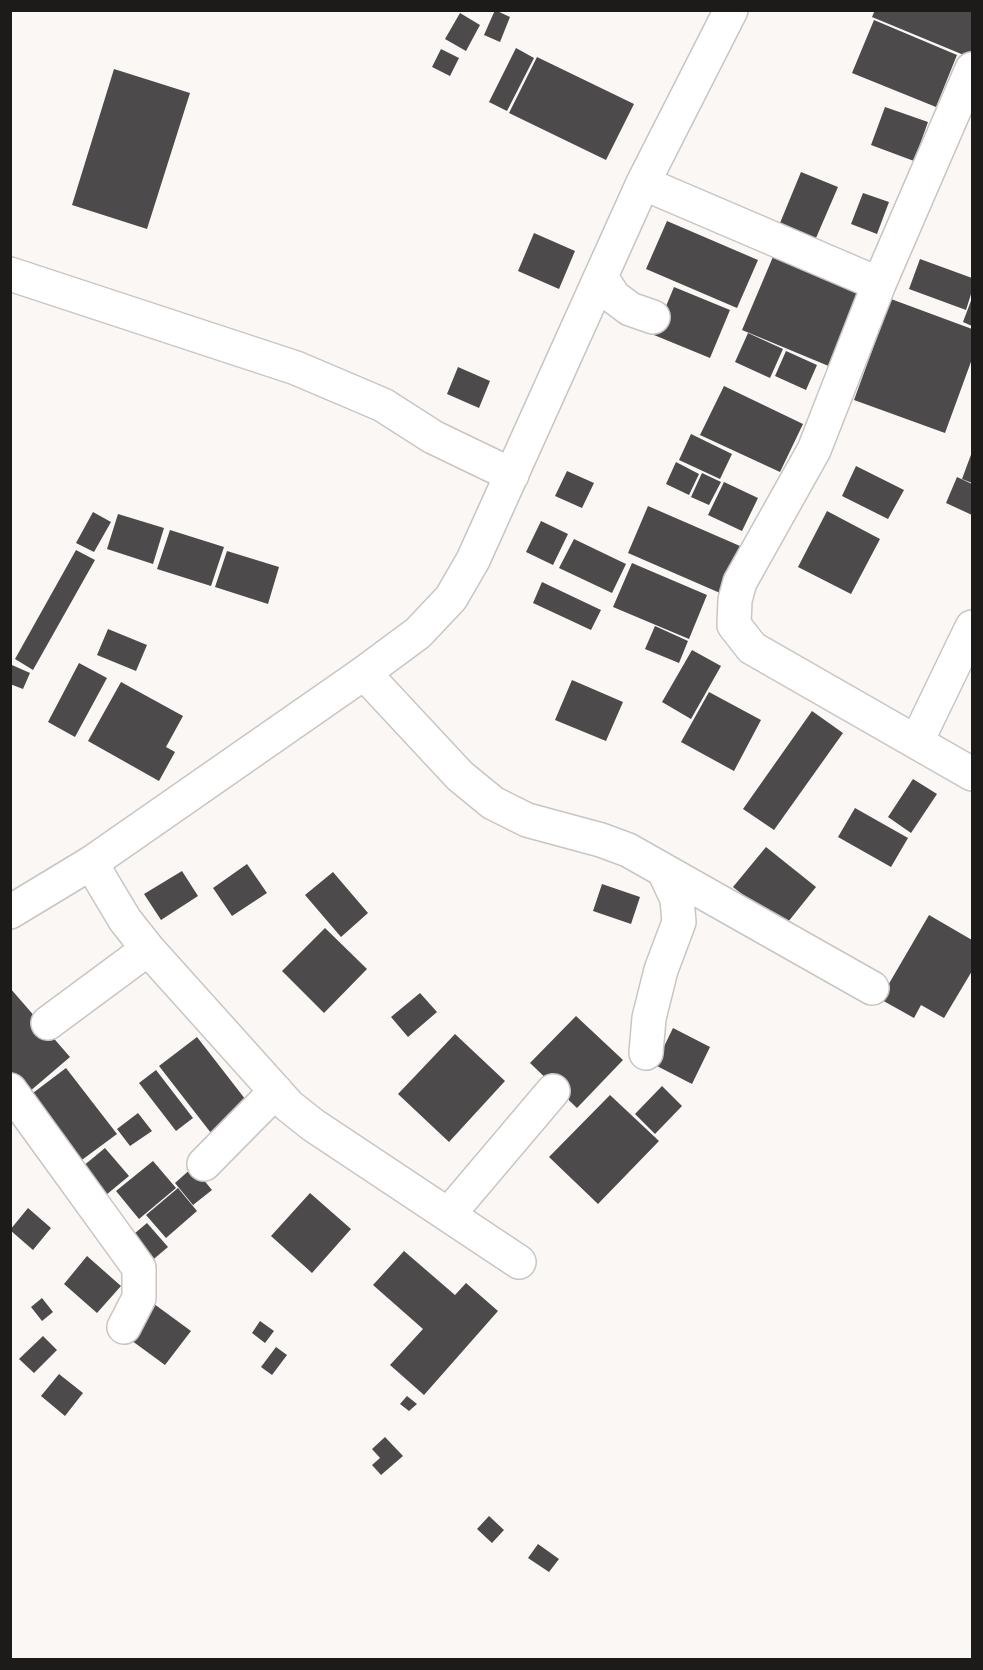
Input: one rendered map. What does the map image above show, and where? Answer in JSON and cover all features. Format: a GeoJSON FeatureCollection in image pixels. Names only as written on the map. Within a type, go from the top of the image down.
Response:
{"type":"FeatureCollection","features":[{"type":"Feature","properties":{"kind":"street"},"geometry":{"type":"LineString","coordinates":[[10,912],[91,863],[364,673],[418,633],[451,598],[473,560],[643,183],[731,10]]}},
{"type":"Feature","properties":{"kind":"street"},"geometry":{"type":"LineString","coordinates":[[972,69],[879,284],[814,450],[740,582],[735,600],[734,625],[752,648],[972,774]]}},
{"type":"Feature","properties":{"kind":"street"},"geometry":{"type":"LineString","coordinates":[[643,183],[879,284]]}},
{"type":"Feature","properties":{"kind":"street"},"geometry":{"type":"LineString","coordinates":[[10,274],[296,368],[383,405],[433,437],[512,475]]}},
{"type":"Feature","properties":{"kind":"street"},"geometry":{"type":"LineString","coordinates":[[601,277],[614,297],[630,309],[653,316]]}},
{"type":"Feature","properties":{"kind":"street"},"geometry":{"type":"LineString","coordinates":[[917,741],[972,627]]}},
{"type":"Feature","properties":{"kind":"street"},"geometry":{"type":"LineString","coordinates":[[364,673],[460,776],[493,803],[527,820],[601,840],[627,850],[872,988]]}},
{"type":"Feature","properties":{"kind":"street"},"geometry":{"type":"LineString","coordinates":[[91,863],[125,920],[148,950],[289,1106],[313,1125],[519,1262]]}},
{"type":"Feature","properties":{"kind":"street"},"geometry":{"type":"LineString","coordinates":[[646,1053],[649,1018],[661,970],[679,922],[677,898],[665,873]]}},
{"type":"Feature","properties":{"kind":"street"},"geometry":{"type":"LineString","coordinates":[[48,1023],[148,950]]}},
{"type":"Feature","properties":{"kind":"street"},"geometry":{"type":"LineString","coordinates":[[10,1090],[139,1268],[139,1298],[124,1327]]}},
{"type":"Feature","properties":{"kind":"street"},"geometry":{"type":"LineString","coordinates":[[204,1164],[276,1091]]}},
{"type":"Feature","properties":{"kind":"street"},"geometry":{"type":"LineString","coordinates":[[448,1215],[553,1091]]}},
{"type":"Feature","properties":{"kind":"building"},"geometry":{"type":"Polygon","coordinates":[[[495,10],[510,17],[500,42],[484,35],[495,10]]]}},
{"type":"Feature","properties":{"kind":"building"},"geometry":{"type":"Polygon","coordinates":[[[875,10],[972,10],[971,58],[872,17],[875,10]]]}},
{"type":"Feature","properties":{"kind":"building"},"geometry":{"type":"Polygon","coordinates":[[[460,13],[480,25],[466,51],[445,39],[460,13]]]}},
{"type":"Feature","properties":{"kind":"building"},"geometry":{"type":"Polygon","coordinates":[[[874,20],[957,55],[936,107],[852,73],[874,20]]]}},
{"type":"Feature","properties":{"kind":"building"},"geometry":{"type":"Polygon","coordinates":[[[516,48],[534,58],[507,111],[489,102],[516,48]]]}},
{"type":"Feature","properties":{"kind":"building"},"geometry":{"type":"Polygon","coordinates":[[[441,49],[459,58],[450,76],[432,67],[441,49]]]}},
{"type":"Feature","properties":{"kind":"building"},"geometry":{"type":"Polygon","coordinates":[[[537,57],[634,104],[606,160],[509,113],[537,57]]]}},
{"type":"Feature","properties":{"kind":"building"},"geometry":{"type":"Polygon","coordinates":[[[114,69],[190,93],[147,229],[72,205],[114,69]]]}},
{"type":"Feature","properties":{"kind":"building"},"geometry":{"type":"Polygon","coordinates":[[[885,107],[928,122],[914,161],[871,145],[885,107]]]}},
{"type":"Feature","properties":{"kind":"building"},"geometry":{"type":"Polygon","coordinates":[[[801,172],[838,187],[816,238],[780,223],[801,172]]]}},
{"type":"Feature","properties":{"kind":"building"},"geometry":{"type":"Polygon","coordinates":[[[863,193],[889,202],[877,234],[851,224],[863,193]]]}},
{"type":"Feature","properties":{"kind":"building"},"geometry":{"type":"Polygon","coordinates":[[[667,221],[758,260],[737,308],[646,269],[667,221]]]}},
{"type":"Feature","properties":{"kind":"building"},"geometry":{"type":"Polygon","coordinates":[[[534,233],[575,251],[559,289],[518,271],[534,233]]]}},
{"type":"Feature","properties":{"kind":"building"},"geometry":{"type":"Polygon","coordinates":[[[778,245],[867,282],[831,367],[742,330],[778,245]]]}},
{"type":"Feature","properties":{"kind":"building"},"geometry":{"type":"Polygon","coordinates":[[[920,259],[972,278],[972,291],[966,310],[909,289],[920,259]]]}},
{"type":"Feature","properties":{"kind":"building"},"geometry":{"type":"Polygon","coordinates":[[[674,287],[730,310],[710,358],[654,335],[674,287]]]}},
{"type":"Feature","properties":{"kind":"building"},"geometry":{"type":"Polygon","coordinates":[[[972,298],[972,326],[963,322],[972,298]]]}},
{"type":"Feature","properties":{"kind":"building"},"geometry":{"type":"Polygon","coordinates":[[[891,299],[972,329],[972,359],[945,433],[854,400],[891,299]]]}},
{"type":"Feature","properties":{"kind":"building"},"geometry":{"type":"Polygon","coordinates":[[[748,333],[783,349],[770,378],[735,362],[748,333]]]}},
{"type":"Feature","properties":{"kind":"building"},"geometry":{"type":"Polygon","coordinates":[[[786,351],[817,365],[806,390],[775,376],[786,351]]]}},
{"type":"Feature","properties":{"kind":"building"},"geometry":{"type":"Polygon","coordinates":[[[458,367],[490,381],[479,408],[447,394],[458,367]]]}},
{"type":"Feature","properties":{"kind":"building"},"geometry":{"type":"Polygon","coordinates":[[[724,386],[803,424],[780,472],[700,435],[724,386]]]}},
{"type":"Feature","properties":{"kind":"building"},"geometry":{"type":"Polygon","coordinates":[[[691,434],[732,454],[720,479],[679,460],[691,434]]]}},
{"type":"Feature","properties":{"kind":"building"},"geometry":{"type":"Polygon","coordinates":[[[972,452],[972,483],[962,479],[972,452]]]}},
{"type":"Feature","properties":{"kind":"building"},"geometry":{"type":"Polygon","coordinates":[[[676,462],[699,474],[689,495],[666,484],[676,462]]]}},
{"type":"Feature","properties":{"kind":"building"},"geometry":{"type":"Polygon","coordinates":[[[856,466],[904,490],[888,519],[842,496],[856,466]]]}},
{"type":"Feature","properties":{"kind":"building"},"geometry":{"type":"Polygon","coordinates":[[[567,471],[594,483],[582,508],[555,496],[567,471]]]}},
{"type":"Feature","properties":{"kind":"building"},"geometry":{"type":"Polygon","coordinates":[[[702,473],[721,482],[709,505],[691,497],[702,473]]]}},
{"type":"Feature","properties":{"kind":"building"},"geometry":{"type":"Polygon","coordinates":[[[957,477],[972,484],[972,515],[946,503],[957,477]]]}},
{"type":"Feature","properties":{"kind":"building"},"geometry":{"type":"Polygon","coordinates":[[[724,482],[758,498],[742,531],[708,515],[724,482]]]}},
{"type":"Feature","properties":{"kind":"building"},"geometry":{"type":"Polygon","coordinates":[[[648,506],[740,546],[720,593],[628,553],[648,506]]]}},
{"type":"Feature","properties":{"kind":"building"},"geometry":{"type":"Polygon","coordinates":[[[827,511],[880,539],[851,594],[798,567],[827,511]]]}},
{"type":"Feature","properties":{"kind":"building"},"geometry":{"type":"Polygon","coordinates":[[[93,512],[111,522],[94,552],[76,543],[93,512]]]}},
{"type":"Feature","properties":{"kind":"building"},"geometry":{"type":"Polygon","coordinates":[[[118,514],[164,528],[153,564],[107,549],[118,514]]]}},
{"type":"Feature","properties":{"kind":"building"},"geometry":{"type":"Polygon","coordinates":[[[541,521],[568,534],[553,565],[526,552],[541,521]]]}},
{"type":"Feature","properties":{"kind":"building"},"geometry":{"type":"Polygon","coordinates":[[[170,530],[224,547],[211,586],[157,569],[170,530]]]}},
{"type":"Feature","properties":{"kind":"building"},"geometry":{"type":"Polygon","coordinates":[[[574,539],[626,564],[612,593],[559,568],[574,539]]]}},
{"type":"Feature","properties":{"kind":"building"},"geometry":{"type":"Polygon","coordinates":[[[76,550],[95,560],[33,670],[15,659],[76,550]]]}},
{"type":"Feature","properties":{"kind":"building"},"geometry":{"type":"Polygon","coordinates":[[[227,551],[279,567],[268,604],[215,587],[227,551]]]}},
{"type":"Feature","properties":{"kind":"building"},"geometry":{"type":"Polygon","coordinates":[[[632,563],[707,595],[689,639],[613,607],[632,563]]]}},
{"type":"Feature","properties":{"kind":"building"},"geometry":{"type":"Polygon","coordinates":[[[542,582],[601,610],[591,630],[533,603],[542,582]]]}},
{"type":"Feature","properties":{"kind":"building"},"geometry":{"type":"Polygon","coordinates":[[[655,626],[688,641],[679,663],[645,649],[655,626]]]}},
{"type":"Feature","properties":{"kind":"building"},"geometry":{"type":"Polygon","coordinates":[[[108,629],[147,645],[136,671],[97,655],[108,629]]]}},
{"type":"Feature","properties":{"kind":"building"},"geometry":{"type":"Polygon","coordinates":[[[692,650],[721,666],[691,719],[662,702],[692,650]]]}},
{"type":"Feature","properties":{"kind":"building"},"geometry":{"type":"Polygon","coordinates":[[[79,663],[107,678],[75,737],[48,722],[79,663]]]}},
{"type":"Feature","properties":{"kind":"building"},"geometry":{"type":"Polygon","coordinates":[[[12,665],[30,673],[23,689],[10,684],[12,665]]]}},
{"type":"Feature","properties":{"kind":"building"},"geometry":{"type":"Polygon","coordinates":[[[572,680],[623,702],[606,741],[555,720],[572,680]]]}},
{"type":"Feature","properties":{"kind":"building"},"geometry":{"type":"Polygon","coordinates":[[[121,682],[183,716],[166,747],[175,752],[159,781],[88,741],[121,682]]]}},
{"type":"Feature","properties":{"kind":"building"},"geometry":{"type":"Polygon","coordinates":[[[709,692],[761,720],[734,771],[681,742],[709,692]]]}},
{"type":"Feature","properties":{"kind":"building"},"geometry":{"type":"Polygon","coordinates":[[[812,711],[843,733],[774,830],[743,809],[812,711]]]}},
{"type":"Feature","properties":{"kind":"building"},"geometry":{"type":"Polygon","coordinates":[[[913,779],[937,794],[911,833],[888,817],[913,779]]]}},
{"type":"Feature","properties":{"kind":"building"},"geometry":{"type":"Polygon","coordinates":[[[855,808],[908,838],[891,867],[838,837],[855,808]]]}},
{"type":"Feature","properties":{"kind":"building"},"geometry":{"type":"Polygon","coordinates":[[[766,847],[816,887],[784,927],[733,887],[766,847]]]}},
{"type":"Feature","properties":{"kind":"building"},"geometry":{"type":"Polygon","coordinates":[[[247,864],[267,893],[232,916],[213,888],[247,864]]]}},
{"type":"Feature","properties":{"kind":"building"},"geometry":{"type":"Polygon","coordinates":[[[182,871],[198,896],[161,920],[144,894],[182,871]]]}},
{"type":"Feature","properties":{"kind":"building"},"geometry":{"type":"Polygon","coordinates":[[[333,872],[368,913],[341,937],[305,895],[333,872]]]}},
{"type":"Feature","properties":{"kind":"building"},"geometry":{"type":"Polygon","coordinates":[[[602,884],[640,897],[631,924],[593,911],[602,884]]]}},
{"type":"Feature","properties":{"kind":"building"},"geometry":{"type":"Polygon","coordinates":[[[929,915],[972,940],[972,971],[944,1018],[921,1005],[914,1018],[880,999],[929,915]]]}},
{"type":"Feature","properties":{"kind":"building"},"geometry":{"type":"Polygon","coordinates":[[[325,928],[367,969],[324,1013],[282,971],[325,928]]]}},
{"type":"Feature","properties":{"kind":"building"},"geometry":{"type":"Polygon","coordinates":[[[10,988],[70,1057],[29,1092],[10,1071],[10,988]]]}},
{"type":"Feature","properties":{"kind":"building"},"geometry":{"type":"Polygon","coordinates":[[[420,993],[437,1012],[408,1037],[391,1017],[420,993]]]}},
{"type":"Feature","properties":{"kind":"building"},"geometry":{"type":"Polygon","coordinates":[[[576,1016],[623,1060],[577,1108],[530,1063],[576,1016]]]}},
{"type":"Feature","properties":{"kind":"building"},"geometry":{"type":"Polygon","coordinates":[[[673,1028],[710,1047],[692,1084],[655,1065],[673,1028]]]}},
{"type":"Feature","properties":{"kind":"building"},"geometry":{"type":"Polygon","coordinates":[[[455,1034],[505,1081],[449,1142],[398,1094],[455,1034]]]}},
{"type":"Feature","properties":{"kind":"building"},"geometry":{"type":"Polygon","coordinates":[[[197,1037],[249,1104],[211,1133],[159,1066],[197,1037]]]}},
{"type":"Feature","properties":{"kind":"building"},"geometry":{"type":"Polygon","coordinates":[[[66,1068],[117,1134],[75,1165],[25,1099],[66,1068]]]}},
{"type":"Feature","properties":{"kind":"building"},"geometry":{"type":"Polygon","coordinates":[[[156,1070],[193,1118],[176,1131],[139,1083],[156,1070]]]}},
{"type":"Feature","properties":{"kind":"building"},"geometry":{"type":"Polygon","coordinates":[[[662,1086],[682,1106],[655,1134],[635,1114],[662,1086]]]}},
{"type":"Feature","properties":{"kind":"building"},"geometry":{"type":"Polygon","coordinates":[[[610,1095],[659,1141],[598,1204],[549,1157],[610,1095]]]}},
{"type":"Feature","properties":{"kind":"building"},"geometry":{"type":"Polygon","coordinates":[[[138,1113],[152,1131],[130,1146],[117,1129],[138,1113]]]}},
{"type":"Feature","properties":{"kind":"building"},"geometry":{"type":"Polygon","coordinates":[[[105,1148],[129,1176],[106,1195],[82,1167],[105,1148]]]}},
{"type":"Feature","properties":{"kind":"building"},"geometry":{"type":"Polygon","coordinates":[[[153,1161],[176,1188],[139,1219],[116,1191],[153,1161]]]}},
{"type":"Feature","properties":{"kind":"building"},"geometry":{"type":"Polygon","coordinates":[[[193,1167],[212,1190],[193,1205],[175,1183],[193,1167]]]}},
{"type":"Feature","properties":{"kind":"building"},"geometry":{"type":"Polygon","coordinates":[[[178,1188],[197,1211],[166,1238],[146,1215],[178,1188]]]}},
{"type":"Feature","properties":{"kind":"building"},"geometry":{"type":"Polygon","coordinates":[[[310,1193],[351,1229],[312,1273],[271,1236],[310,1193]]]}},
{"type":"Feature","properties":{"kind":"building"},"geometry":{"type":"Polygon","coordinates":[[[28,1208],[51,1228],[33,1250],[10,1230],[28,1208]]]}},
{"type":"Feature","properties":{"kind":"building"},"geometry":{"type":"Polygon","coordinates":[[[147,1223],[168,1247],[149,1263],[128,1239],[147,1223]]]}},
{"type":"Feature","properties":{"kind":"building"},"geometry":{"type":"Polygon","coordinates":[[[404,1251],[455,1295],[466,1283],[498,1311],[424,1395],[390,1365],[423,1329],[373,1285],[404,1251]]]}},
{"type":"Feature","properties":{"kind":"building"},"geometry":{"type":"Polygon","coordinates":[[[87,1256],[121,1286],[97,1313],[64,1284],[87,1256]]]}},
{"type":"Feature","properties":{"kind":"building"},"geometry":{"type":"Polygon","coordinates":[[[42,1298],[53,1312],[42,1321],[31,1307],[42,1298]]]}},
{"type":"Feature","properties":{"kind":"building"},"geometry":{"type":"Polygon","coordinates":[[[150,1301],[191,1331],[165,1365],[124,1335],[150,1301]]]}},
{"type":"Feature","properties":{"kind":"building"},"geometry":{"type":"Polygon","coordinates":[[[260,1321],[274,1331],[265,1343],[252,1333],[260,1321]]]}},
{"type":"Feature","properties":{"kind":"building"},"geometry":{"type":"Polygon","coordinates":[[[43,1336],[57,1350],[34,1373],[19,1359],[43,1336]]]}},
{"type":"Feature","properties":{"kind":"building"},"geometry":{"type":"Polygon","coordinates":[[[276,1347],[287,1355],[272,1375],[261,1367],[276,1347]]]}},
{"type":"Feature","properties":{"kind":"building"},"geometry":{"type":"Polygon","coordinates":[[[59,1374],[83,1393],[65,1416],[41,1396],[59,1374]]]}},
{"type":"Feature","properties":{"kind":"building"},"geometry":{"type":"Polygon","coordinates":[[[407,1396],[417,1404],[409,1411],[400,1404],[407,1396]]]}},
{"type":"Feature","properties":{"kind":"building"},"geometry":{"type":"Polygon","coordinates":[[[385,1437],[403,1456],[381,1475],[372,1465],[380,1458],[372,1449],[385,1437]]]}},
{"type":"Feature","properties":{"kind":"building"},"geometry":{"type":"Polygon","coordinates":[[[489,1516],[504,1530],[492,1543],[477,1529],[489,1516]]]}},
{"type":"Feature","properties":{"kind":"building"},"geometry":{"type":"Polygon","coordinates":[[[538,1544],[559,1559],[549,1572],[528,1558],[538,1544]]]}}]}
